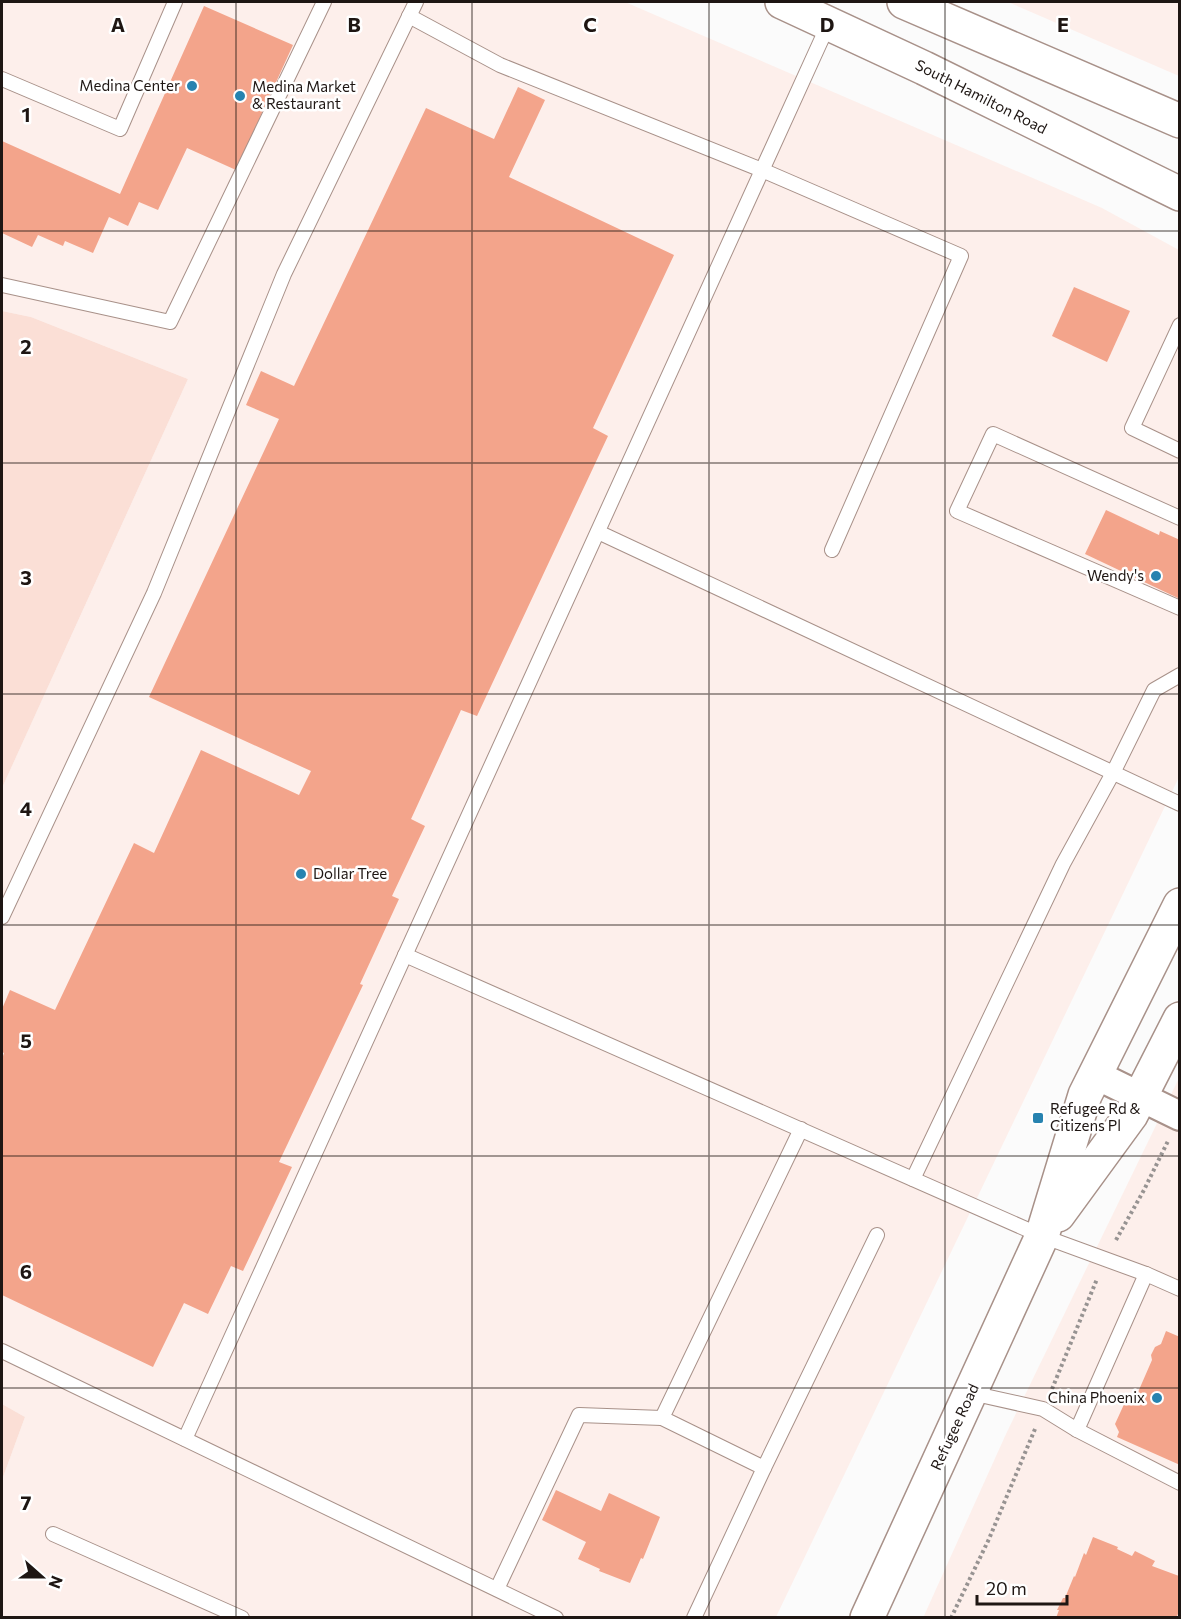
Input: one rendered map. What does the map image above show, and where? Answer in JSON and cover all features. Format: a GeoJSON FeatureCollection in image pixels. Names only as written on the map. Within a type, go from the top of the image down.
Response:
{"type":"FeatureCollection","features":[{"type":"Feature","properties":{"kind":"main road","name":"South Hamilton Road"},"geometry":{"type":"LineString","coordinates":[[782,2],[924,68],[1179,194]]}},
{"type":"Feature","properties":{"kind":"main road"},"geometry":{"type":"LineString","coordinates":[[904,2],[1179,121]]}},
{"type":"Feature","properties":{"kind":"main road","name":"Refugee Road"},"geometry":{"type":"LineString","coordinates":[[867,1617],[1042,1236],[1085,1095],[1179,905]]}},
{"type":"Feature","properties":{"kind":"main road","name":"Refugee Road"},"geometry":{"type":"LineString","coordinates":[[1042,1236],[1131,1115],[1179,1020]]}},
{"type":"Feature","properties":{"kind":"street"},"geometry":{"type":"LineString","coordinates":[[1096,1075],[1140,1097],[1174,1128]]}},
{"type":"Feature","properties":{"kind":"lane"},"geometry":{"type":"LineString","coordinates":[[2,79],[120,129],[175,2]]}},
{"type":"Feature","properties":{"kind":"lane"},"geometry":{"type":"LineString","coordinates":[[2,285],[170,322],[324,2]]}},
{"type":"Feature","properties":{"kind":"lane"},"geometry":{"type":"LineString","coordinates":[[2,917],[154,593],[284,274],[416,2]]}},
{"type":"Feature","properties":{"kind":"lane"},"geometry":{"type":"LineString","coordinates":[[409,16],[500,65],[762,170],[961,256],[832,550]]}},
{"type":"Feature","properties":{"kind":"lane"},"geometry":{"type":"LineString","coordinates":[[185,1439],[829,23]]}},
{"type":"Feature","properties":{"kind":"lane"},"geometry":{"type":"LineString","coordinates":[[1179,325],[1132,428],[1179,451]]}},
{"type":"Feature","properties":{"kind":"lane"},"geometry":{"type":"LineString","coordinates":[[1179,518],[993,434],[957,511],[1179,608]]}},
{"type":"Feature","properties":{"kind":"lane"},"geometry":{"type":"LineString","coordinates":[[598,532],[1114,771],[1179,804]]}},
{"type":"Feature","properties":{"kind":"lane"},"geometry":{"type":"LineString","coordinates":[[913,1179],[1063,864],[1114,771],[1154,690],[1179,675]]}},
{"type":"Feature","properties":{"kind":"lane"},"geometry":{"type":"LineString","coordinates":[[405,955],[1042,1236],[1146,1274],[1179,1289]]}},
{"type":"Feature","properties":{"kind":"lane"},"geometry":{"type":"LineString","coordinates":[[662,1418],[801,1130]]}},
{"type":"Feature","properties":{"kind":"lane"},"geometry":{"type":"LineString","coordinates":[[694,1617],[878,1235]]}},
{"type":"Feature","properties":{"kind":"lane"},"geometry":{"type":"LineString","coordinates":[[1077,1430],[1146,1274]]}},
{"type":"Feature","properties":{"kind":"lane"},"geometry":{"type":"LineString","coordinates":[[2,1351],[556,1617]]}},
{"type":"Feature","properties":{"kind":"lane"},"geometry":{"type":"LineString","coordinates":[[971,1393],[1043,1409],[1077,1430],[1179,1483]]}},
{"type":"Feature","properties":{"kind":"lane"},"geometry":{"type":"LineString","coordinates":[[497,1589],[579,1415],[662,1418],[764,1468]]}},
{"type":"Feature","properties":{"kind":"lane"},"geometry":{"type":"LineString","coordinates":[[53,1534],[242,1617]]}},
{"type":"Feature","properties":{"kind":"path"},"geometry":{"type":"LineString","coordinates":[[1121,1230],[1144,1190],[1174,1128]]}},
{"type":"Feature","properties":{"kind":"path"},"geometry":{"type":"LineString","coordinates":[[1050,1394],[1100,1271]]}},
{"type":"Feature","properties":{"kind":"path"},"geometry":{"type":"LineString","coordinates":[[951,1617],[989,1539],[1037,1424]]}},
{"type":"Feature","properties":{"kind":"shaded area"},"geometry":{"type":"Polygon","coordinates":[[[2,2],[625,2],[1102,208],[1179,250],[1179,777],[776,1617],[2,1617],[2,1480],[25,1417],[2,1404],[2,788],[188,379],[31,317],[2,311],[2,2]]]}},
{"type":"Feature","properties":{"kind":"shaded area"},"geometry":{"type":"Polygon","coordinates":[[[1008,2],[1179,2],[1179,76],[1008,2]]]}},
{"type":"Feature","properties":{"kind":"shaded area"},"geometry":{"type":"Polygon","coordinates":[[[2,311],[31,317],[188,379],[2,788],[2,311]]]}},
{"type":"Feature","properties":{"kind":"shaded area"},"geometry":{"type":"Polygon","coordinates":[[[1179,1078],[1179,1617],[923,1618],[1006,1434],[1179,1078]]]}},
{"type":"Feature","properties":{"kind":"shaded area"},"geometry":{"type":"Polygon","coordinates":[[[2,1404],[25,1417],[2,1480],[2,1404]]]}},
{"type":"Feature","properties":{"kind":"building"},"geometry":{"type":"Polygon","coordinates":[[[204,6],[293,45],[236,170],[187,148],[158,210],[139,202],[128,226],[109,217],[93,253],[65,241],[63,246],[38,235],[32,247],[2,233],[2,141],[120,194],[204,6]]]}},
{"type":"Feature","properties":{"kind":"building"},"geometry":{"type":"Polygon","coordinates":[[[518,87],[545,100],[509,177],[674,255],[593,428],[608,436],[477,716],[461,710],[411,819],[425,826],[392,896],[399,899],[360,984],[363,985],[279,1162],[292,1167],[243,1271],[231,1266],[208,1314],[184,1303],[153,1367],[2,1295],[2,1059],[4,1053],[2,1052],[2,1009],[10,990],[55,1010],[134,843],[154,853],[201,750],[299,795],[311,771],[149,697],[279,419],[246,405],[261,371],[294,386],[426,108],[494,139],[518,87]]]}},
{"type":"Feature","properties":{"kind":"building"},"geometry":{"type":"Polygon","coordinates":[[[1074,287],[1130,311],[1107,362],[1052,336],[1074,287]]]}},
{"type":"Feature","properties":{"kind":"building","name":"Wendy's"},"geometry":{"type":"Polygon","coordinates":[[[1106,510],[1159,535],[1160,531],[1180,540],[1180,599],[1085,554],[1106,510]]]}},
{"type":"Feature","properties":{"kind":"building","name":"China Phoenix"},"geometry":{"type":"Polygon","coordinates":[[[1166,1331],[1180,1337],[1180,1465],[1117,1437],[1119,1432],[1115,1424],[1126,1400],[1135,1399],[1152,1360],[1151,1355],[1155,1347],[1161,1344],[1166,1331]]]}},
{"type":"Feature","properties":{"kind":"building"},"geometry":{"type":"Polygon","coordinates":[[[556,1490],[601,1511],[609,1493],[660,1517],[643,1559],[641,1558],[630,1583],[599,1571],[600,1569],[578,1559],[586,1542],[542,1520],[556,1490]]]}},
{"type":"Feature","properties":{"kind":"building"},"geometry":{"type":"Polygon","coordinates":[[[1093,1537],[1118,1547],[1117,1549],[1132,1556],[1135,1551],[1155,1561],[1152,1566],[1179,1576],[1180,1615],[1178,1614],[1176,1618],[1056,1618],[1059,1610],[1057,1610],[1065,1598],[1093,1537]]]}},
{"type":"Feature","properties":{"kind":"place","name":"Medina Center"},"geometry":{"type":"Point","coordinates":[192,86]}},
{"type":"Feature","properties":{"kind":"place","name":"Medina Market & Restaurant"},"geometry":{"type":"Point","coordinates":[240,96]}},
{"type":"Feature","properties":{"kind":"place","name":"Wendy's"},"geometry":{"type":"Point","coordinates":[1156,576]}},
{"type":"Feature","properties":{"kind":"place","name":"Dollar Tree"},"geometry":{"type":"Point","coordinates":[301,874]}},
{"type":"Feature","properties":{"kind":"place","name":"Refugee Rd & Citizens Pl"},"geometry":{"type":"Point","coordinates":[1038,1118]}},
{"type":"Feature","properties":{"kind":"place","name":"China Phoenix"},"geometry":{"type":"Point","coordinates":[1157,1398]}}]}
